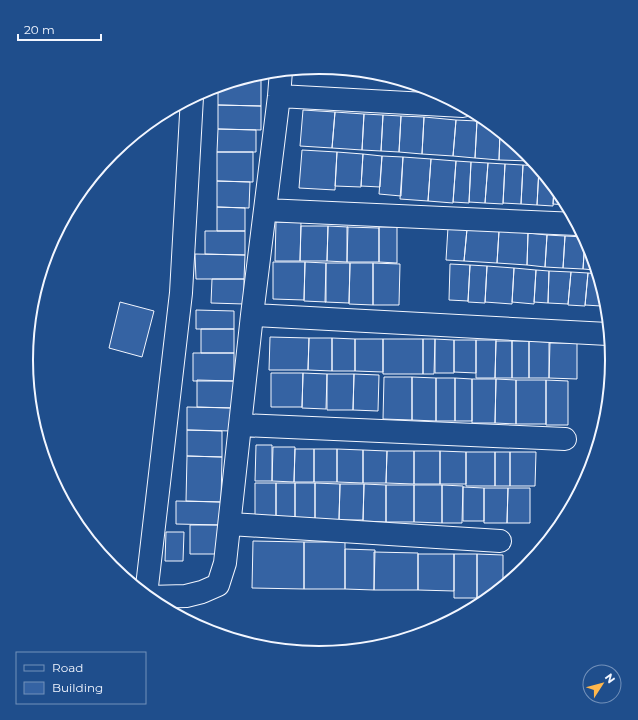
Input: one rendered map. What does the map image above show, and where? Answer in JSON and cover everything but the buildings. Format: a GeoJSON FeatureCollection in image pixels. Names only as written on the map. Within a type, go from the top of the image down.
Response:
{"type":"FeatureCollection","features":[{"type":"Feature","properties":{"kind":"street"},"geometry":{"type":"LineString","coordinates":[[157,596],[186,596],[202,592],[218,585],[225,563],[252,314],[281,76]]}},
{"type":"Feature","properties":{"kind":"street"},"geometry":{"type":"LineString","coordinates":[[279,96],[449,105]]}},
{"type":"Feature","properties":{"kind":"street"},"geometry":{"type":"LineString","coordinates":[[148,589],[181,293],[192,104]]}},
{"type":"Feature","properties":{"kind":"street"},"geometry":{"type":"LineString","coordinates":[[265,210],[571,224]]}},
{"type":"Feature","properties":{"kind":"street"},"geometry":{"type":"LineString","coordinates":[[252,314],[604,334]]}},
{"type":"Feature","properties":{"kind":"street"},"geometry":{"type":"LineString","coordinates":[[240,424],[565,439]]}},
{"type":"Feature","properties":{"kind":"street"},"geometry":{"type":"LineString","coordinates":[[230,524],[500,541]]}}]}
